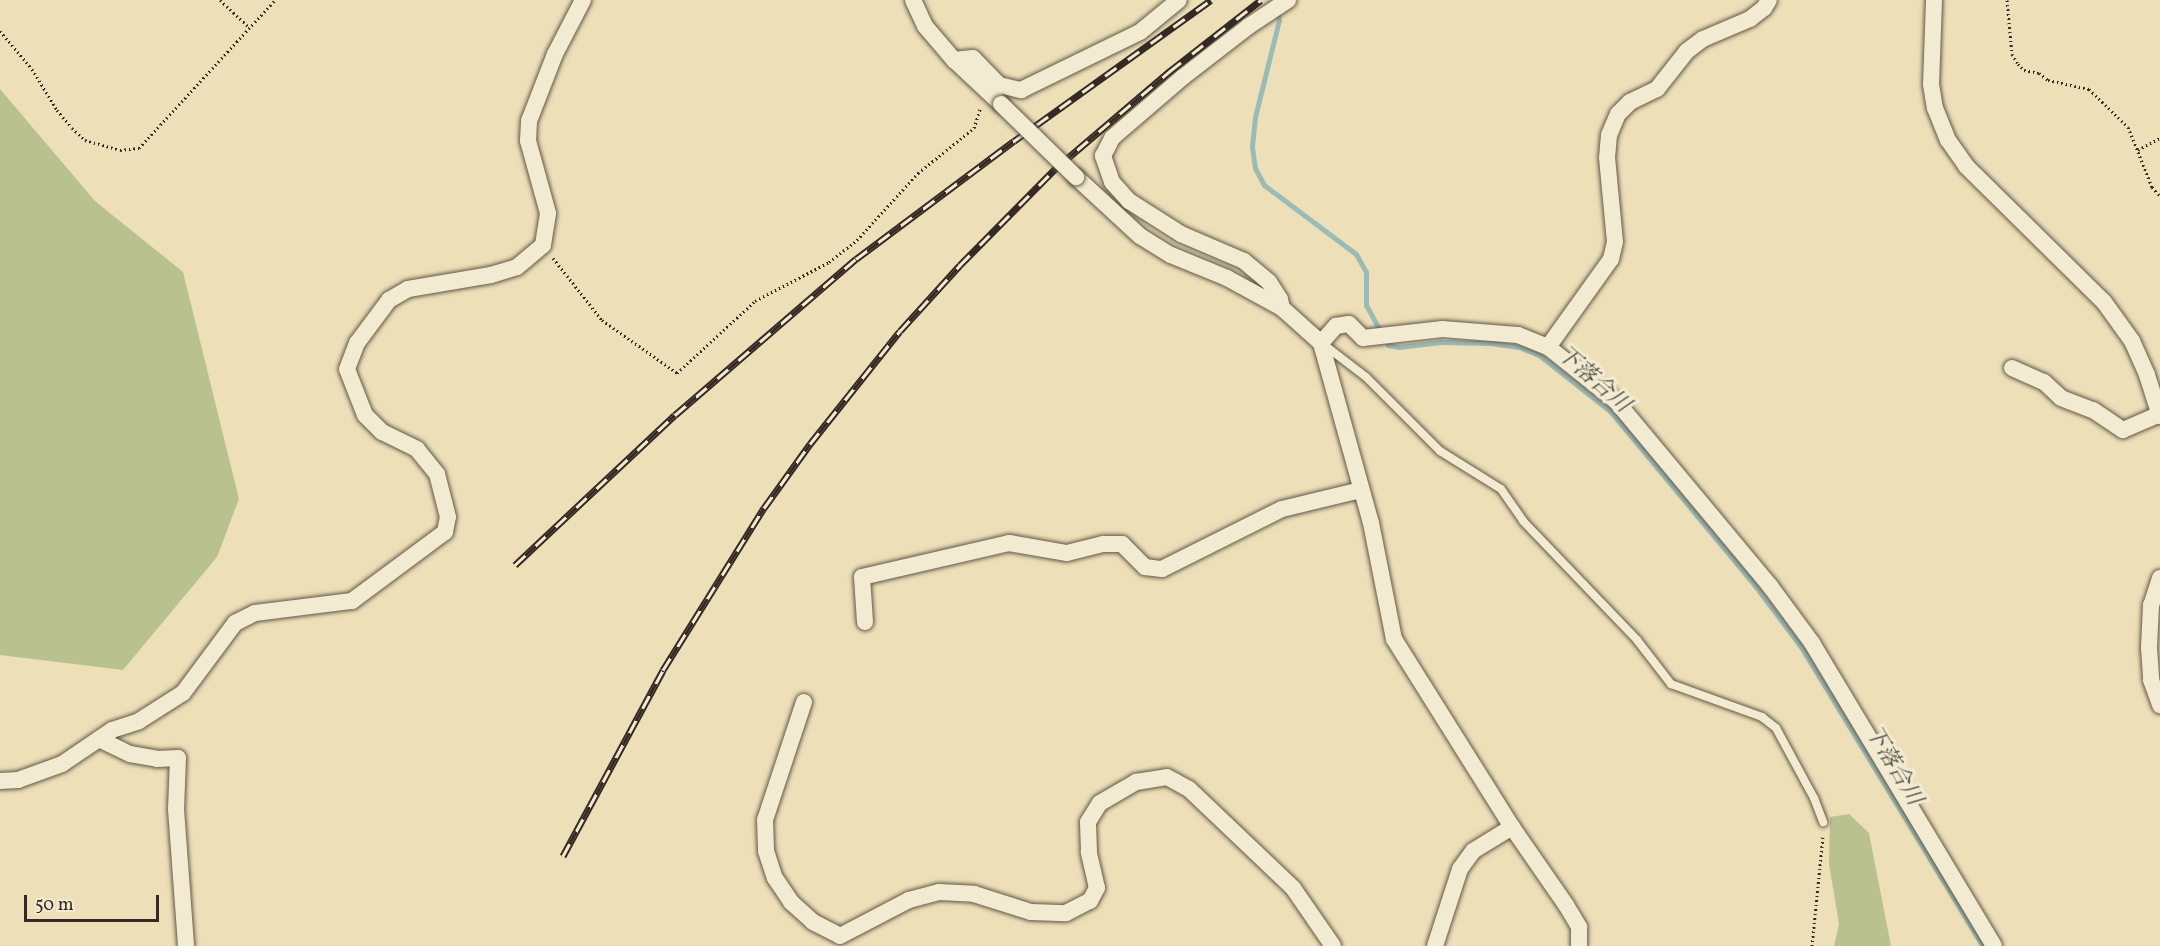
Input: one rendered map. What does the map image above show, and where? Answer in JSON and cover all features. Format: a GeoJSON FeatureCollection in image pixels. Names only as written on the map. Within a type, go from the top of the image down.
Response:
{"type":"FeatureCollection","features":[{"type":"Feature","properties":{"kind":"street"},"geometry":{"type":"LineString","coordinates":[[0,781],[18,780],[62,764],[112,730],[139,721],[183,693],[235,623],[255,613],[352,601],[445,532],[448,517],[437,474],[417,449],[382,432],[364,415],[347,369],[357,343],[389,300],[408,289],[491,275],[517,267],[543,245],[548,213],[528,141],[529,121],[555,54],[583,0]]}},
{"type":"Feature","properties":{"kind":"street"},"geometry":{"type":"LineString","coordinates":[[913,0],[925,26],[954,60],[1140,236],[1163,250],[1227,278],[1282,308],[1321,343],[1371,524],[1394,639],[1512,827],[1579,927],[1580,946]]}},
{"type":"Feature","properties":{"kind":"street"},"geometry":{"type":"LineString","coordinates":[[954,60],[973,58],[999,85],[1021,90],[1140,32],[1179,0]]}},
{"type":"Feature","properties":{"kind":"street"},"geometry":{"type":"LineString","coordinates":[[1282,308],[1280,299],[1269,282],[1244,261],[1181,234],[1129,201],[1112,182],[1103,156],[1112,138],[1183,77],[1267,13],[1288,0]]}},
{"type":"Feature","properties":{"kind":"street"},"geometry":{"type":"LineString","coordinates":[[1548,347],[1611,259],[1615,242],[1607,158],[1609,135],[1618,114],[1630,102],[1657,89],[1687,51],[1703,39],[1750,19],[1764,8],[1769,0]]}},
{"type":"Feature","properties":{"kind":"street"},"geometry":{"type":"LineString","coordinates":[[1934,0],[1931,84],[1935,108],[1948,140],[1973,173],[2104,302],[2132,341],[2147,375],[2160,415],[2124,430],[2093,410],[2061,398],[2044,382],[2012,368]]}},
{"type":"Feature","properties":{"kind":"street"},"geometry":{"type":"LineString","coordinates":[[1321,343],[1336,326],[1349,324],[1363,338],[1442,329],[1518,335],[1548,347],[1616,401],[1770,586],[1812,643],[1994,946]]}},
{"type":"Feature","properties":{"kind":"street"},"geometry":{"type":"LineString","coordinates":[[866,622],[862,577],[1009,543],[1067,553],[1104,544],[1122,544],[1145,567],[1162,569],[1282,509],[1361,490]]}},
{"type":"Feature","properties":{"kind":"street"},"geometry":{"type":"LineString","coordinates":[[2160,578],[2151,605],[2149,648],[2151,680],[2160,705]]}},
{"type":"Feature","properties":{"kind":"street"},"geometry":{"type":"LineString","coordinates":[[804,702],[765,820],[766,852],[776,878],[791,902],[813,922],[840,936],[909,900],[939,892],[974,894],[1031,912],[1066,913],[1090,901],[1097,888],[1089,852],[1088,822],[1100,803],[1136,782],[1167,777],[1189,789],[1293,888],[1333,946]]}},
{"type":"Feature","properties":{"kind":"street"},"geometry":{"type":"LineString","coordinates":[[99,739],[130,754],[158,759],[178,758],[176,809],[186,946]]}},
{"type":"Feature","properties":{"kind":"street"},"geometry":{"type":"LineString","coordinates":[[1435,946],[1460,869],[1473,851],[1512,827]]}},
{"type":"Feature","properties":{"kind":"lane"},"geometry":{"type":"LineString","coordinates":[[1321,343],[1366,377],[1440,451],[1501,489],[1522,521],[1637,640],[1671,684],[1762,717],[1776,728],[1814,798],[1823,822]]}},
{"type":"Feature","properties":{"kind":"path"},"geometry":{"type":"LineString","coordinates":[[220,0],[249,27]]}},
{"type":"Feature","properties":{"kind":"path"},"geometry":{"type":"LineString","coordinates":[[0,31],[32,69],[57,110],[85,140],[120,150],[139,148],[275,0]]}},
{"type":"Feature","properties":{"kind":"path"},"geometry":{"type":"LineString","coordinates":[[2007,0],[2012,54],[2018,64],[2024,70],[2039,73],[2048,80],[2089,89],[2127,127],[2152,187],[2160,196]]}},
{"type":"Feature","properties":{"kind":"path"},"geometry":{"type":"LineString","coordinates":[[543,245],[602,321],[676,373],[754,301],[829,262],[858,240],[918,172],[974,128],[981,107],[975,99]]}},
{"type":"Feature","properties":{"kind":"path"},"geometry":{"type":"LineString","coordinates":[[2138,150],[2160,138]]}},
{"type":"Feature","properties":{"kind":"path"},"geometry":{"type":"LineString","coordinates":[[1812,946],[1818,869],[1823,845],[1823,822]]}},
{"type":"Feature","properties":{"kind":"green space"},"geometry":{"type":"Polygon","coordinates":[[[0,89],[95,201],[183,272],[239,499],[217,557],[123,670],[0,655],[0,89]]]}},
{"type":"Feature","properties":{"kind":"green space"},"geometry":{"type":"Polygon","coordinates":[[[1849,814],[1869,833],[1891,946],[1834,946],[1839,924],[1829,864],[1830,817],[1849,814]]]}},
{"type":"Feature","properties":{"kind":"waterway","name":"下落合川"},"geometry":{"type":"LineString","coordinates":[[1278,11],[1279,20],[1255,117],[1252,147],[1255,168],[1264,185],[1356,254],[1366,272],[1366,305],[1388,345],[1399,347],[1441,342],[1490,343],[1519,347],[1539,355],[1610,411],[1756,587],[1801,647],[1983,946]]}},
{"type":"Feature","properties":{"kind":"railway"},"geometry":{"type":"LineString","coordinates":[[515,565],[675,415],[856,259],[1014,141],[1211,0]]}},
{"type":"Feature","properties":{"kind":"railway"},"geometry":{"type":"LineString","coordinates":[[563,856],[663,670],[764,508],[810,444],[900,331],[960,265],[1056,168],[1170,71],[1261,0]]}}]}
